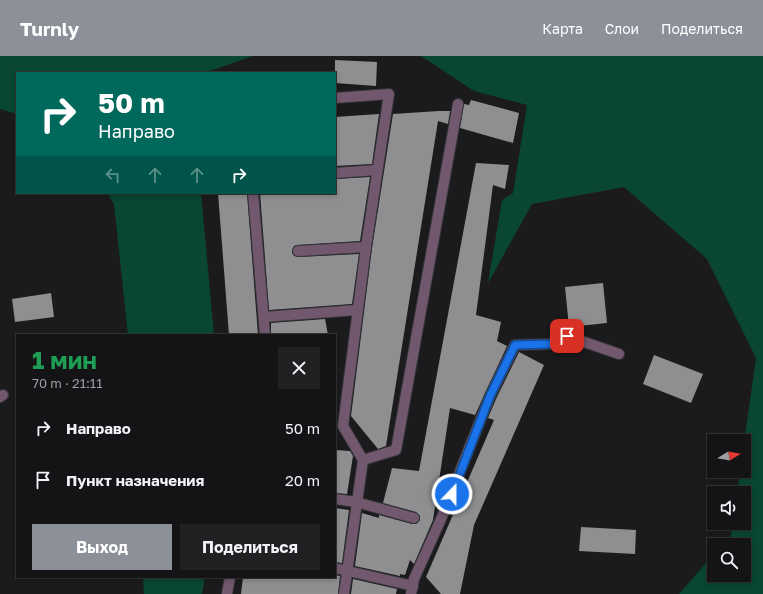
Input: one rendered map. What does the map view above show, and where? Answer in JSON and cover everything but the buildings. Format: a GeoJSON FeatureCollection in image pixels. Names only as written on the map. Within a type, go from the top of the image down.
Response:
{"type":"FeatureCollection","features":[{"type":"Feature","properties":{"kind":"lane"},"geometry":{"type":"LineString","coordinates":[[336,98],[389,94],[339,426],[363,460],[346,570],[344,594]]}},
{"type":"Feature","properties":{"kind":"lane"},"geometry":{"type":"LineString","coordinates":[[363,460],[396,450],[458,104]]}},
{"type":"Feature","properties":{"kind":"lane"},"geometry":{"type":"LineString","coordinates":[[336,173],[377,170]]}},
{"type":"Feature","properties":{"kind":"lane"},"geometry":{"type":"LineString","coordinates":[[253,194],[266,334]]}},
{"type":"Feature","properties":{"kind":"lane"},"geometry":{"type":"LineString","coordinates":[[298,251],[366,247]]}},
{"type":"Feature","properties":{"kind":"lane"},"geometry":{"type":"LineString","coordinates":[[264,317],[357,310]]}},
{"type":"Feature","properties":{"kind":"lane"},"geometry":{"type":"LineString","coordinates":[[336,568],[412,590],[490,396],[515,345],[550,344],[567,336],[619,354]]}},
{"type":"Feature","properties":{"kind":"lane"},"geometry":{"type":"LineString","coordinates":[[336,499],[356,502],[414,518]]}},
{"type":"Feature","properties":{"kind":"lane"},"geometry":{"type":"LineString","coordinates":[[226,594],[230,578]]}},
{"type":"Feature","properties":{"kind":"green space"},"geometry":{"type":"Polygon","coordinates":[[[0,56],[253,56],[207,72],[16,72],[16,114],[0,109],[0,56]]]}},
{"type":"Feature","properties":{"kind":"green space"},"geometry":{"type":"Polygon","coordinates":[[[421,56],[763,56],[763,594],[679,594],[707,562],[707,582],[751,582],[751,538],[728,538],[731,535],[732,530],[751,530],[751,486],[738,486],[739,478],[751,478],[751,434],[745,434],[756,358],[707,259],[624,187],[532,204],[488,283],[502,200],[513,193],[527,105],[474,91],[421,56]]]}},
{"type":"Feature","properties":{"kind":"green space"},"geometry":{"type":"Polygon","coordinates":[[[108,194],[201,194],[214,334],[128,334],[114,204],[108,194]]]}},
{"type":"Feature","properties":{"kind":"green space"},"geometry":{"type":"Polygon","coordinates":[[[143,578],[205,578],[202,594],[144,594],[143,578]]]}},
{"type":"Feature","properties":{"kind":"route"},"geometry":{"type":"LineString","coordinates":[[452,494],[490,396],[515,345],[550,344],[567,336]]}}]}
